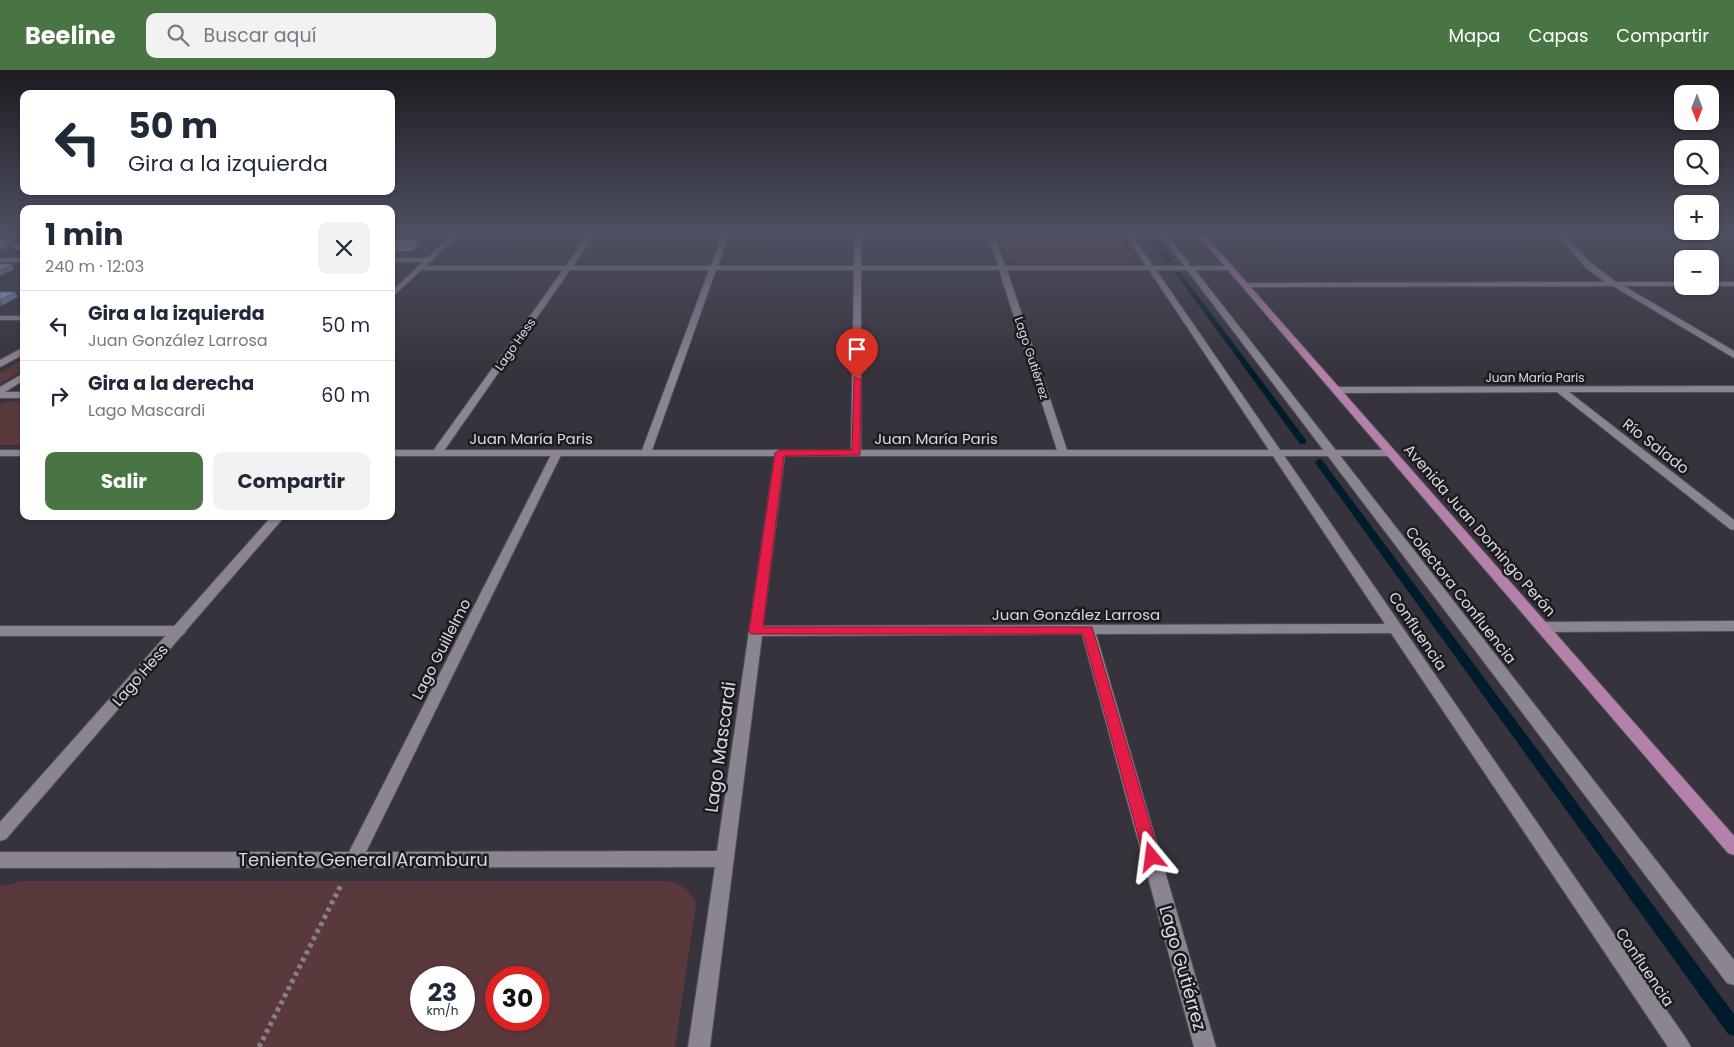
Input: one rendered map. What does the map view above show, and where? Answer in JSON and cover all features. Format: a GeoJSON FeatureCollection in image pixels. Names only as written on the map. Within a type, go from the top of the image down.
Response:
{"type":"FeatureCollection","features":[{"type":"Feature","properties":{"kind":"main road","name":"Avenida Juan Domingo Perón"},"geometry":{"type":"LineString","coordinates":[[1240,280],[1734,848]]}},
{"type":"Feature","properties":{"kind":"street"},"geometry":{"type":"LineString","coordinates":[[395,292],[409,280]]}},
{"type":"Feature","properties":{"kind":"street","name":"Lago Hess"},"geometry":{"type":"LineString","coordinates":[[437,453],[560,280]]}},
{"type":"Feature","properties":{"kind":"street"},"geometry":{"type":"LineString","coordinates":[[646,453],[709,280]]}},
{"type":"Feature","properties":{"kind":"street"},"geometry":{"type":"LineString","coordinates":[[856,453],[858,280]]}},
{"type":"Feature","properties":{"kind":"street","name":"Lago Gutiérrez"},"geometry":{"type":"LineString","coordinates":[[1006,280],[1063,453]]}},
{"type":"Feature","properties":{"kind":"street","name":"Confluencia"},"geometry":{"type":"LineString","coordinates":[[1160,280],[1680,1047]]}},
{"type":"Feature","properties":{"kind":"street","name":"Colectora Confluencia"},"geometry":{"type":"LineString","coordinates":[[1198,280],[1734,976]]}},
{"type":"Feature","properties":{"kind":"street"},"geometry":{"type":"LineString","coordinates":[[1606,280],[1734,355]]}},
{"type":"Feature","properties":{"kind":"street"},"geometry":{"type":"LineString","coordinates":[[1245,285],[1674,284]]}},
{"type":"Feature","properties":{"kind":"street"},"geometry":{"type":"LineString","coordinates":[[1719,284],[1734,284]]}},
{"type":"Feature","properties":{"kind":"street"},"geometry":{"type":"LineString","coordinates":[[0,318],[20,318]]}},
{"type":"Feature","properties":{"kind":"street"},"geometry":{"type":"LineString","coordinates":[[0,364],[20,352]]}},
{"type":"Feature","properties":{"kind":"street"},"geometry":{"type":"LineString","coordinates":[[0,391],[20,378]]}},
{"type":"Feature","properties":{"kind":"street","name":"Juan María Paris"},"geometry":{"type":"LineString","coordinates":[[1336,390],[1734,389]]}},
{"type":"Feature","properties":{"kind":"street","name":"Río Salado"},"geometry":{"type":"LineString","coordinates":[[1560,390],[1734,526]]}},
{"type":"Feature","properties":{"kind":"street"},"geometry":{"type":"LineString","coordinates":[[0,395],[20,395]]}},
{"type":"Feature","properties":{"kind":"street"},"geometry":{"type":"LineString","coordinates":[[0,453],[20,453]]}},
{"type":"Feature","properties":{"kind":"street","name":"Juan María Paris"},"geometry":{"type":"LineString","coordinates":[[395,453],[1390,453]]}},
{"type":"Feature","properties":{"kind":"street","name":"Lago Guillelmo"},"geometry":{"type":"LineString","coordinates":[[354,859],[557,453]]}},
{"type":"Feature","properties":{"kind":"street","name":"Lago Mascardi"},"geometry":{"type":"LineString","coordinates":[[700,1047],[780,453]]}},
{"type":"Feature","properties":{"kind":"street","name":"Lago Hess"},"geometry":{"type":"LineString","coordinates":[[0,834],[276,520]]}},
{"type":"Feature","properties":{"kind":"street"},"geometry":{"type":"LineString","coordinates":[[1542,627],[1734,626]]}},
{"type":"Feature","properties":{"kind":"street","name":"Juan González Larrosa"},"geometry":{"type":"LineString","coordinates":[[756,631],[1396,628]]}},
{"type":"Feature","properties":{"kind":"street","name":"Lago Gutiérrez"},"geometry":{"type":"LineString","coordinates":[[1088,630],[1205,1047]]}},
{"type":"Feature","properties":{"kind":"street"},"geometry":{"type":"LineString","coordinates":[[0,631],[179,631]]}},
{"type":"Feature","properties":{"kind":"street","name":"Teniente General Aramburu"},"geometry":{"type":"LineString","coordinates":[[0,860],[725,859]]}},
{"type":"Feature","properties":{"kind":"path"},"geometry":{"type":"LineString","coordinates":[[259,1047],[354,859]]}},
{"type":"Feature","properties":{"kind":"shaded area"},"geometry":{"type":"Polygon","coordinates":[[[20,360],[20,372],[0,384],[0,373],[20,360]]]}},
{"type":"Feature","properties":{"kind":"shaded area"},"geometry":{"type":"Polygon","coordinates":[[[20,401],[20,445],[0,445],[0,404],[20,401]]]}},
{"type":"Feature","properties":{"kind":"shaded area"},"geometry":{"type":"Polygon","coordinates":[[[22,881],[662,881],[679,884],[687,890],[696,904],[675,1047],[0,1047],[0,887],[22,881]]]}},
{"type":"Feature","properties":{"kind":"building"},"geometry":{"type":"Polygon","coordinates":[[[0,292],[15,292],[0,299],[0,292]]]}},
{"type":"Feature","properties":{"kind":"waterway"},"geometry":{"type":"LineString","coordinates":[[1183,280],[1303,442]]}},
{"type":"Feature","properties":{"kind":"waterway"},"geometry":{"type":"LineString","coordinates":[[1319,462],[1734,1028]]}},
{"type":"Feature","properties":{"kind":"route"},"geometry":{"type":"LineString","coordinates":[[857,379],[856,453],[780,453],[756,631],[1088,630],[1152,857]]}}]}
